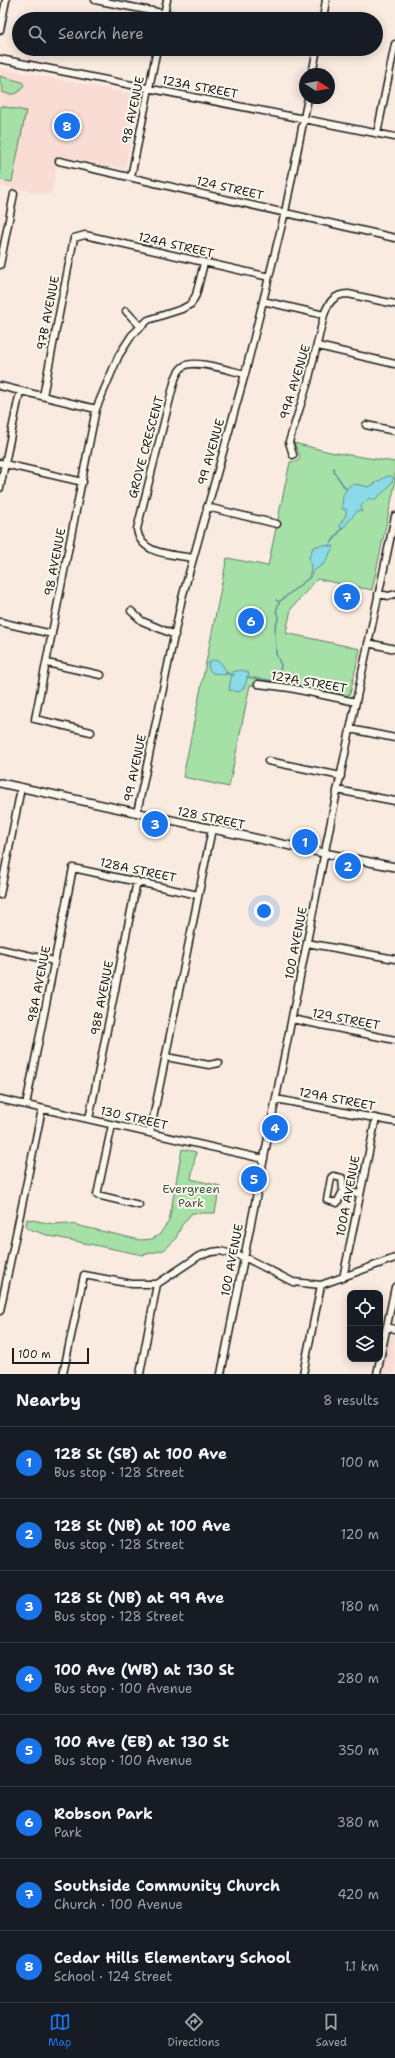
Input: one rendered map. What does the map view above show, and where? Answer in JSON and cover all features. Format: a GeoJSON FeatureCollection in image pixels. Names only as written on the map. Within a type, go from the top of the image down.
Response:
{"type":"FeatureCollection","features":[{"type":"Feature","properties":{"kind":"main road","name":"128 STREET"},"geometry":{"type":"LineString","coordinates":[[0,783],[325,854],[395,867]]}},
{"type":"Feature","properties":{"kind":"street"},"geometry":{"type":"LineString","coordinates":[[0,30],[6,0]]}},
{"type":"Feature","properties":{"kind":"street"},"geometry":{"type":"LineString","coordinates":[[96,0],[147,12]]}},
{"type":"Feature","properties":{"kind":"street"},"geometry":{"type":"LineString","coordinates":[[165,12],[167,0]]}},
{"type":"Feature","properties":{"kind":"street"},"geometry":{"type":"LineString","coordinates":[[324,12],[326,0]]}},
{"type":"Feature","properties":{"kind":"street"},"geometry":{"type":"LineString","coordinates":[[377,134],[395,44]]}},
{"type":"Feature","properties":{"kind":"street","name":"98 AVENUE"},"geometry":{"type":"LineString","coordinates":[[131,176],[156,56]]}},
{"type":"Feature","properties":{"kind":"street"},"geometry":{"type":"LineString","coordinates":[[313,68],[316,56]]}},
{"type":"Feature","properties":{"kind":"street","name":"123A STREET"},"geometry":{"type":"LineString","coordinates":[[0,60],[395,137]]}},
{"type":"Feature","properties":{"kind":"street","name":"99 AVENUE"},"geometry":{"type":"LineString","coordinates":[[137,813],[193,558],[245,374],[285,212],[307,104]]}},
{"type":"Feature","properties":{"kind":"street","name":"124 STREET"},"geometry":{"type":"LineString","coordinates":[[59,160],[395,238]]}},
{"type":"Feature","properties":{"kind":"street"},"geometry":{"type":"LineString","coordinates":[[0,265],[3,231],[14,194]]}},
{"type":"Feature","properties":{"kind":"street","name":"124A STREET"},"geometry":{"type":"LineString","coordinates":[[78,237],[85,235],[269,277]]}},
{"type":"Feature","properties":{"kind":"street","name":"97B AVENUE"},"geometry":{"type":"LineString","coordinates":[[43,396],[74,238],[78,237]]}},
{"type":"Feature","properties":{"kind":"street"},"geometry":{"type":"LineString","coordinates":[[126,310],[140,326],[158,316],[182,309],[191,304],[196,295],[204,263]]}},
{"type":"Feature","properties":{"kind":"street"},"geometry":{"type":"LineString","coordinates":[[263,302],[324,315],[334,298],[345,294],[395,304]]}},
{"type":"Feature","properties":{"kind":"street","name":"99A AVENUE"},"geometry":{"type":"LineString","coordinates":[[293,455],[289,442],[318,346],[324,315]]}},
{"type":"Feature","properties":{"kind":"street","name":"98 AVENUE"},"geometry":{"type":"LineString","coordinates":[[91,732],[35,719],[83,482],[96,409],[119,355],[140,326]]}},
{"type":"Feature","properties":{"kind":"street"},"geometry":{"type":"LineString","coordinates":[[318,346],[395,364]]}},
{"type":"Feature","properties":{"kind":"street","name":"GROVE CRESCENT"},"geometry":{"type":"LineString","coordinates":[[193,558],[148,548],[140,541],[137,529],[175,379],[182,367],[190,364],[202,364],[245,374]]}},
{"type":"Feature","properties":{"kind":"street"},"geometry":{"type":"LineString","coordinates":[[0,386],[96,409]]}},
{"type":"Feature","properties":{"kind":"street"},"geometry":{"type":"LineString","coordinates":[[0,488],[2,464],[20,391]]}},
{"type":"Feature","properties":{"kind":"street"},"geometry":{"type":"LineString","coordinates":[[366,425],[395,431]]}},
{"type":"Feature","properties":{"kind":"street"},"geometry":{"type":"LineString","coordinates":[[2,464],[83,482]]}},
{"type":"Feature","properties":{"kind":"street"},"geometry":{"type":"LineString","coordinates":[[207,507],[277,524]]}},
{"type":"Feature","properties":{"kind":"street","name":"100 AVENUE"},"geometry":{"type":"LineString","coordinates":[[221,1374],[337,790],[395,516]]}},
{"type":"Feature","properties":{"kind":"street"},"geometry":{"type":"LineString","coordinates":[[378,594],[389,596],[395,594]]}},
{"type":"Feature","properties":{"kind":"street"},"geometry":{"type":"LineString","coordinates":[[131,612],[142,622],[175,635]]}},
{"type":"Feature","properties":{"kind":"street"},"geometry":{"type":"LineString","coordinates":[[0,622],[52,634]]}},
{"type":"Feature","properties":{"kind":"street"},"geometry":{"type":"LineString","coordinates":[[368,643],[395,649]]}},
{"type":"Feature","properties":{"kind":"street"},"geometry":{"type":"LineString","coordinates":[[47,663],[101,675]]}},
{"type":"Feature","properties":{"kind":"street","name":"127A STREET"},"geometry":{"type":"LineString","coordinates":[[258,684],[290,688],[356,702]]}},
{"type":"Feature","properties":{"kind":"street"},"geometry":{"type":"LineString","coordinates":[[350,729],[395,738]]}},
{"type":"Feature","properties":{"kind":"street"},"geometry":{"type":"LineString","coordinates":[[268,761],[340,776]]}},
{"type":"Feature","properties":{"kind":"street"},"geometry":{"type":"LineString","coordinates":[[0,895],[3,868],[21,788]]}},
{"type":"Feature","properties":{"kind":"street"},"geometry":{"type":"LineString","coordinates":[[337,790],[395,801]]}},
{"type":"Feature","properties":{"kind":"street"},"geometry":{"type":"LineString","coordinates":[[150,1133],[212,829]]}},
{"type":"Feature","properties":{"kind":"street","name":"128A STREET"},"geometry":{"type":"LineString","coordinates":[[73,868],[198,895]]}},
{"type":"Feature","properties":{"kind":"street","name":"98A AVENUE"},"geometry":{"type":"LineString","coordinates":[[26,1105],[73,868]]}},
{"type":"Feature","properties":{"kind":"street","name":"98B AVENUE"},"geometry":{"type":"LineString","coordinates":[[89,1119],[137,881]]}},
{"type":"Feature","properties":{"kind":"street"},"geometry":{"type":"LineString","coordinates":[[307,943],[395,959]]}},
{"type":"Feature","properties":{"kind":"street"},"geometry":{"type":"LineString","coordinates":[[0,950],[54,961]]}},
{"type":"Feature","properties":{"kind":"street","name":"129 STREET"},"geometry":{"type":"LineString","coordinates":[[292,1019],[395,1040]]}},
{"type":"Feature","properties":{"kind":"street"},"geometry":{"type":"LineString","coordinates":[[166,1057],[208,1065],[219,1063]]}},
{"type":"Feature","properties":{"kind":"street","name":"130 STREET"},"geometry":{"type":"LineString","coordinates":[[0,1099],[264,1159]]}},
{"type":"Feature","properties":{"kind":"street","name":"129A STREET"},"geometry":{"type":"LineString","coordinates":[[276,1099],[395,1122]]}},
{"type":"Feature","properties":{"kind":"street"},"geometry":{"type":"LineString","coordinates":[[0,1311],[42,1108]]}},
{"type":"Feature","properties":{"kind":"street","name":"100A AVENUE"},"geometry":{"type":"LineString","coordinates":[[343,1278],[376,1118]]}},
{"type":"Feature","properties":{"kind":"street"},"geometry":{"type":"LineString","coordinates":[[112,1125],[97,1195],[139,1205]]}},
{"type":"Feature","properties":{"kind":"street"},"geometry":{"type":"LineString","coordinates":[[343,1190],[360,1194]]}},
{"type":"Feature","properties":{"kind":"street"},"geometry":{"type":"LineString","coordinates":[[63,1374],[84,1274],[132,1284],[158,1284],[205,1253],[220,1251],[244,1257],[293,1282],[321,1285],[395,1258]]}},
{"type":"Feature","properties":{"kind":"street"},"geometry":{"type":"LineString","coordinates":[[140,1374],[158,1284]]}},
{"type":"Feature","properties":{"kind":"street"},"geometry":{"type":"LineString","coordinates":[[303,1374],[321,1285]]}},
{"type":"Feature","properties":{"kind":"street"},"geometry":{"type":"LineString","coordinates":[[377,1374],[395,1287]]}},
{"type":"Feature","properties":{"kind":"street"},"geometry":{"type":"LineString","coordinates":[[387,1327],[395,1329]]}},
{"type":"Feature","properties":{"kind":"shaded area"},"geometry":{"type":"Polygon","coordinates":[[[0,68],[139,95],[125,169],[59,156],[51,195],[0,186],[0,68]]]}},
{"type":"Feature","properties":{"kind":"shaded area"},"geometry":{"type":"Polygon","coordinates":[[[394,1329],[395,1374],[381,1374],[389,1334],[394,1329]]]}},
{"type":"Feature","properties":{"kind":"green space"},"geometry":{"type":"Polygon","coordinates":[[[0,76],[22,82],[24,85],[20,91],[15,94],[2,92],[3,87],[0,85],[0,76]]]}},
{"type":"Feature","properties":{"kind":"green space"},"geometry":{"type":"Polygon","coordinates":[[[0,106],[26,111],[12,182],[0,180],[0,106]]]}},
{"type":"Feature","properties":{"kind":"green space"},"geometry":{"type":"Polygon","coordinates":[[[294,443],[330,452],[395,462],[395,484],[372,590],[317,579],[291,609],[286,633],[360,649],[350,694],[345,696],[271,682],[269,688],[250,685],[229,787],[183,777],[227,558],[268,566],[290,462],[298,461],[300,457],[294,443]]]}},
{"type":"Feature","properties":{"kind":"green space","name":"Evergreen Park"},"geometry":{"type":"Polygon","coordinates":[[[182,1149],[196,1152],[191,1179],[220,1186],[215,1213],[192,1213],[182,1225],[175,1240],[164,1250],[143,1255],[50,1236],[26,1228],[27,1219],[53,1224],[67,1223],[140,1240],[152,1239],[159,1235],[169,1221],[182,1149]]]}},
{"type":"Feature","properties":{"kind":"water"},"geometry":{"type":"Polygon","coordinates":[[[387,476],[392,476],[394,479],[386,490],[374,500],[369,498],[361,506],[362,512],[358,510],[343,528],[339,526],[346,515],[346,509],[342,509],[343,495],[349,486],[356,484],[369,487],[387,476]]]}},
{"type":"Feature","properties":{"kind":"water"},"geometry":{"type":"Polygon","coordinates":[[[322,545],[334,546],[324,564],[313,571],[309,579],[311,568],[309,558],[313,547],[322,545]]]}},
{"type":"Feature","properties":{"kind":"water"},"geometry":{"type":"Polygon","coordinates":[[[213,660],[220,662],[227,671],[226,675],[213,673],[209,670],[208,663],[213,660]]]}},
{"type":"Feature","properties":{"kind":"water"},"geometry":{"type":"Polygon","coordinates":[[[242,670],[249,673],[244,688],[239,692],[229,690],[232,672],[242,670]]]}},
{"type":"Feature","properties":{"kind":"waterway"},"geometry":{"type":"LineString","coordinates":[[334,468],[334,472],[346,489]]}},
{"type":"Feature","properties":{"kind":"waterway"},"geometry":{"type":"LineString","coordinates":[[329,546],[342,528]]}},
{"type":"Feature","properties":{"kind":"waterway"},"geometry":{"type":"LineString","coordinates":[[279,602],[310,577]]}},
{"type":"Feature","properties":{"kind":"waterway"},"geometry":{"type":"LineString","coordinates":[[247,677],[274,681],[279,675],[281,665],[276,654],[275,627],[279,617],[276,612],[279,602],[276,600]]}},
{"type":"Feature","properties":{"kind":"waterway"},"geometry":{"type":"LineString","coordinates":[[226,673],[234,675]]}},
{"type":"Feature","properties":{"kind":"place","name":"Cedar Hills Elementary School"},"geometry":{"type":"Point","coordinates":[67,126]}},
{"type":"Feature","properties":{"kind":"place","name":"Southside Community Church"},"geometry":{"type":"Point","coordinates":[347,597]}},
{"type":"Feature","properties":{"kind":"place","name":"Robson Park"},"geometry":{"type":"Point","coordinates":[251,621]}},
{"type":"Feature","properties":{"kind":"place","name":"128 St (NB) at 99 Ave"},"geometry":{"type":"Point","coordinates":[155,824]}},
{"type":"Feature","properties":{"kind":"place","name":"128 St (SB) at 100 Ave"},"geometry":{"type":"Point","coordinates":[305,842]}},
{"type":"Feature","properties":{"kind":"place","name":"128 St (NB) at 100 Ave"},"geometry":{"type":"Point","coordinates":[348,866]}},
{"type":"Feature","properties":{"kind":"place","name":"100 Ave (WB) at 130 St"},"geometry":{"type":"Point","coordinates":[275,1128]}},
{"type":"Feature","properties":{"kind":"place","name":"100 Ave (EB) at 130 St"},"geometry":{"type":"Point","coordinates":[254,1179]}}]}
